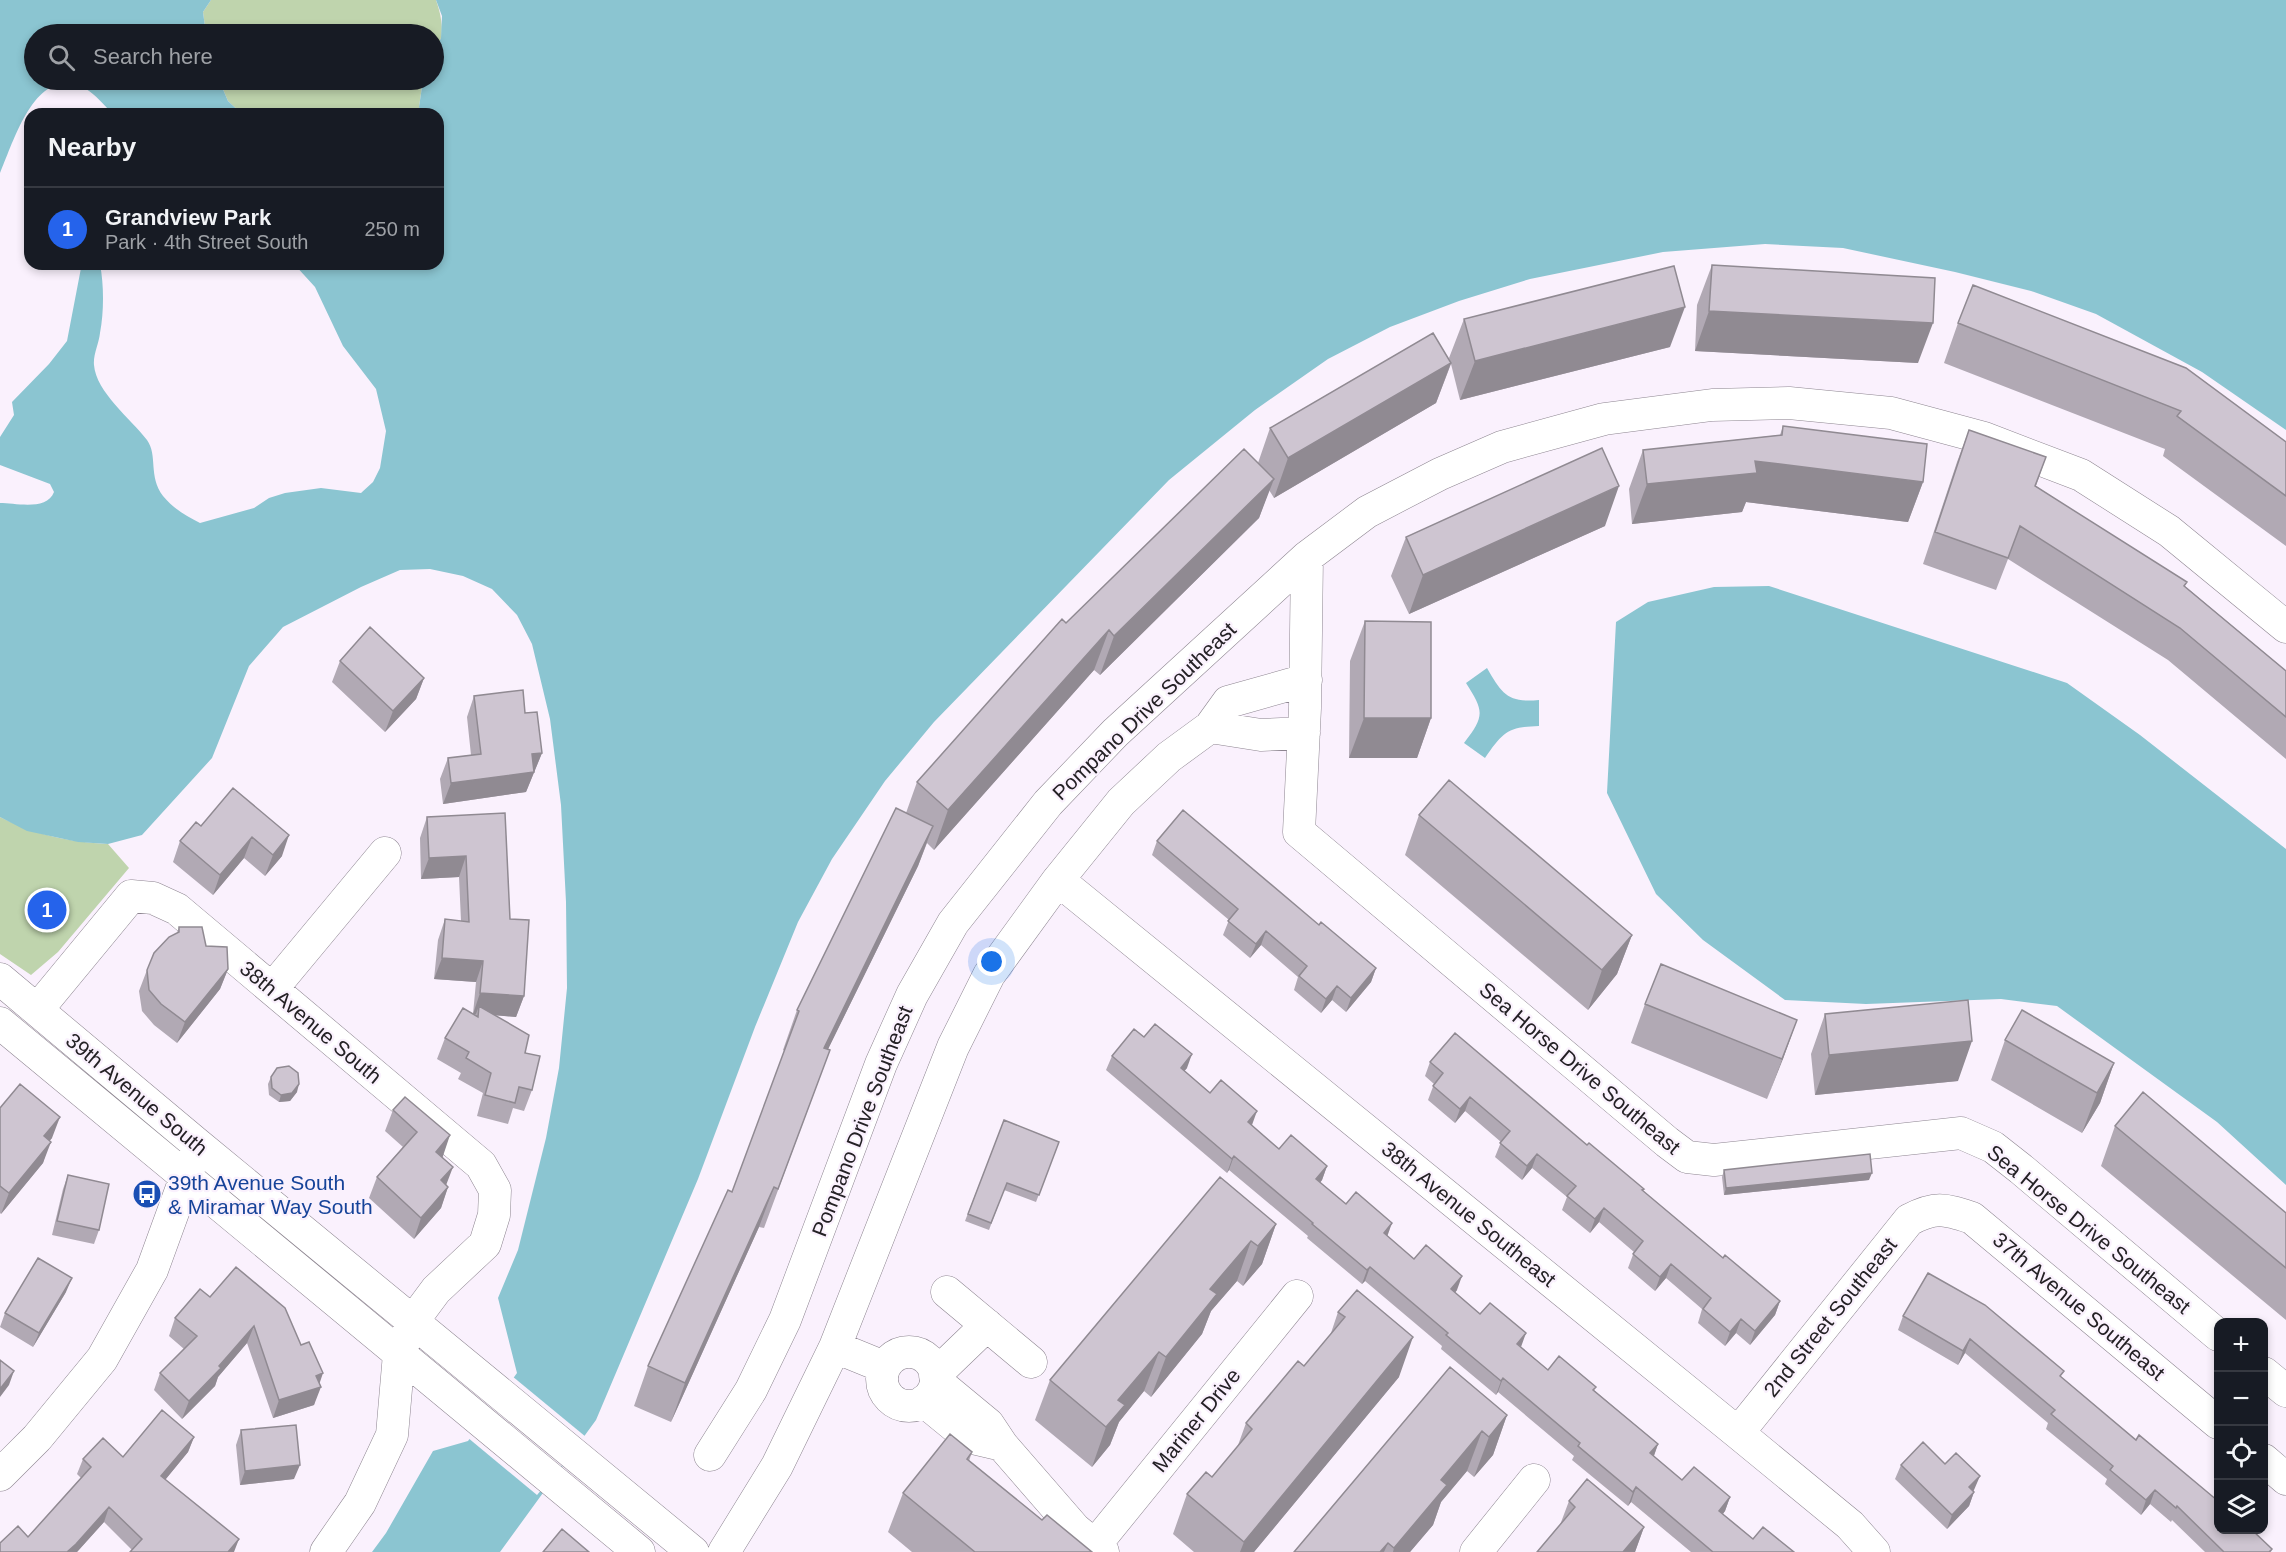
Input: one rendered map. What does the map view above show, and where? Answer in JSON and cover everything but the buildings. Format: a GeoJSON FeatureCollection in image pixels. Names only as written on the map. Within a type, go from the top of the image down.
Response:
{"type":"FeatureCollection","features":[{"type":"Feature","properties":{"kind":"street","name":"Pompano Drive Southeast"},"geometry":{"type":"LineString","coordinates":[[710,1455],[751,1389],[785,1320],[882,1064],[912,995],[953,923],[1048,803],[1115,733],[1307,557],[1366,512],[1440,474],[1502,447],[1604,419],[1713,405],[1789,403],[1891,413],[1984,438],[2081,475],[2169,531],[2286,627]]}},
{"type":"Feature","properties":{"kind":"street"},"geometry":{"type":"LineString","coordinates":[[1305,707],[1307,557]]}},
{"type":"Feature","properties":{"kind":"street"},"geometry":{"type":"LineString","coordinates":[[724,1552],[777,1466],[835,1347],[953,1047],[989,975],[1058,880],[1122,802],[1168,757],[1210,727],[1228,702],[1305,707]]}},
{"type":"Feature","properties":{"kind":"street"},"geometry":{"type":"LineString","coordinates":[[1210,727],[1261,735],[1305,707]]}},
{"type":"Feature","properties":{"kind":"street","name":"Sea Horse Drive Southeast"},"geometry":{"type":"LineString","coordinates":[[1305,707],[1299,832],[1687,1157],[1714,1160],[1961,1133],[1993,1147],[2214,1332]]}},
{"type":"Feature","properties":{"kind":"street"},"geometry":{"type":"LineString","coordinates":[[272,989],[385,853]]}},
{"type":"Feature","properties":{"kind":"street","name":"38th Avenue Southeast"},"geometry":{"type":"LineString","coordinates":[[1058,880],[1738,1432],[1850,1525],[1874,1552]]}},
{"type":"Feature","properties":{"kind":"street","name":"38th Avenue South"},"geometry":{"type":"LineString","coordinates":[[37,1010],[131,896],[153,898],[177,909],[481,1165],[495,1191],[494,1215],[485,1244],[436,1290],[413,1321]]}},
{"type":"Feature","properties":{"kind":"street","name":"39th Avenue South"},"geometry":{"type":"LineString","coordinates":[[4,990],[37,1010],[693,1552]]}},
{"type":"Feature","properties":{"kind":"street","name":"39th Avenue South"},"geometry":{"type":"LineString","coordinates":[[0,1023],[639,1552]]}},
{"type":"Feature","properties":{"kind":"street"},"geometry":{"type":"LineString","coordinates":[[0,1475],[37,1438],[102,1359],[152,1270],[197,1144]]}},
{"type":"Feature","properties":{"kind":"street","name":"2nd Street Southeast"},"geometry":{"type":"LineString","coordinates":[[1738,1432],[1909,1220],[1929,1210]]}},
{"type":"Feature","properties":{"kind":"street","name":"37th Avenue Southeast"},"geometry":{"type":"LineString","coordinates":[[1929,1210],[1950,1211],[1972,1218],[2214,1420]]}},
{"type":"Feature","properties":{"kind":"street"},"geometry":{"type":"LineString","coordinates":[[947,1292],[1031,1362]]}},
{"type":"Feature","properties":{"kind":"street","name":"Mariner Drive"},"geometry":{"type":"LineString","coordinates":[[1099,1549],[1297,1296]]}},
{"type":"Feature","properties":{"kind":"street"},"geometry":{"type":"LineString","coordinates":[[326,1552],[360,1503],[392,1435],[399,1354],[413,1321]]}},
{"type":"Feature","properties":{"kind":"street"},"geometry":{"type":"LineString","coordinates":[[987,1325],[932,1386],[909,1406],[901,1405],[888,1396],[881,1383],[884,1367],[895,1355],[911,1352],[927,1358],[932,1365],[932,1386],[968,1437],[1002,1445],[1075,1529],[1099,1549]]}},
{"type":"Feature","properties":{"kind":"street"},"geometry":{"type":"LineString","coordinates":[[835,1347],[884,1367]]}},
{"type":"Feature","properties":{"kind":"street"},"geometry":{"type":"LineString","coordinates":[[2268,1376],[2286,1391]]}},
{"type":"Feature","properties":{"kind":"street"},"geometry":{"type":"LineString","coordinates":[[2268,1464],[2286,1479]]}},
{"type":"Feature","properties":{"kind":"street"},"geometry":{"type":"LineString","coordinates":[[1476,1552],[1534,1480]]}},
{"type":"Feature","properties":{"kind":"green space"},"geometry":{"type":"Polygon","coordinates":[[[211,0],[436,0],[441,24],[205,24],[203,12],[211,0]]]}},
{"type":"Feature","properties":{"kind":"green space"},"geometry":{"type":"Polygon","coordinates":[[[223,90],[422,90],[419,108],[236,108],[228,101],[223,90]]]}},
{"type":"Feature","properties":{"kind":"green space"},"geometry":{"type":"Polygon","coordinates":[[[0,817],[27,829],[53,836],[108,844],[129,868],[58,952],[31,975],[0,954],[0,817]]]}},
{"type":"Feature","properties":{"kind":"water"},"geometry":{"type":"Polygon","coordinates":[[[0,0],[211,0],[203,12],[205,24],[24,24],[24,90],[48,90],[31,108],[24,108],[24,119],[0,173],[0,0]]]}},
{"type":"Feature","properties":{"kind":"water"},"geometry":{"type":"Polygon","coordinates":[[[436,0],[2286,0],[2286,430],[2202,372],[2096,314],[2031,291],[1843,248],[1765,244],[1663,252],[1530,279],[1459,301],[1390,327],[1328,359],[1255,410],[1169,480],[934,722],[885,781],[832,859],[798,922],[755,1027],[698,1179],[596,1420],[500,1552],[372,1552],[386,1533],[433,1451],[468,1441],[517,1373],[498,1298],[518,1250],[546,1138],[559,1068],[567,988],[566,902],[561,805],[550,719],[532,644],[517,615],[492,589],[463,576],[430,569],[400,570],[283,627],[249,666],[212,758],[142,835],[108,844],[78,842],[27,831],[0,817],[0,503],[38,504],[45,502],[54,492],[50,484],[0,465],[0,437],[14,415],[12,402],[49,364],[67,341],[81,270],[101,270],[103,307],[94,361],[96,375],[107,395],[147,440],[152,452],[158,488],[176,508],[200,523],[254,508],[269,498],[285,493],[321,488],[361,493],[373,482],[380,468],[386,431],[376,389],[343,346],[315,287],[299,270],[444,270],[444,108],[419,107],[422,90],[444,90],[442,16],[436,0]]]}},
{"type":"Feature","properties":{"kind":"water"},"geometry":{"type":"Polygon","coordinates":[[[87,90],[223,90],[228,101],[236,108],[107,108],[87,90]]]}},
{"type":"Feature","properties":{"kind":"water"},"geometry":{"type":"Polygon","coordinates":[[[1769,586],[2067,683],[2140,735],[2286,849],[2286,1185],[2217,1122],[2057,1006],[2001,999],[1866,1004],[1785,1000],[1703,940],[1656,894],[1607,793],[1616,622],[1648,602],[1714,587],[1769,586]]]}},
{"type":"Feature","properties":{"kind":"water"},"geometry":{"type":"Polygon","coordinates":[[[1487,668],[1507,695],[1520,700],[1539,700],[1539,726],[1520,728],[1507,733],[1485,758],[1464,743],[1476,726],[1480,713],[1476,700],[1466,683],[1487,668]]]}},
{"type":"Feature","properties":{"kind":"pier"},"geometry":{"type":"Polygon","coordinates":[[[512,1376],[586,1437],[537,1495],[467,1437],[512,1376]]]}},
{"type":"Feature","properties":{"kind":"place","name":"Grandview Park"},"geometry":{"type":"Point","coordinates":[47,910]}},
{"type":"Feature","properties":{"kind":"place","name":"39th Avenue South & Miramar Way South"},"geometry":{"type":"Point","coordinates":[147,1194]}}]}
